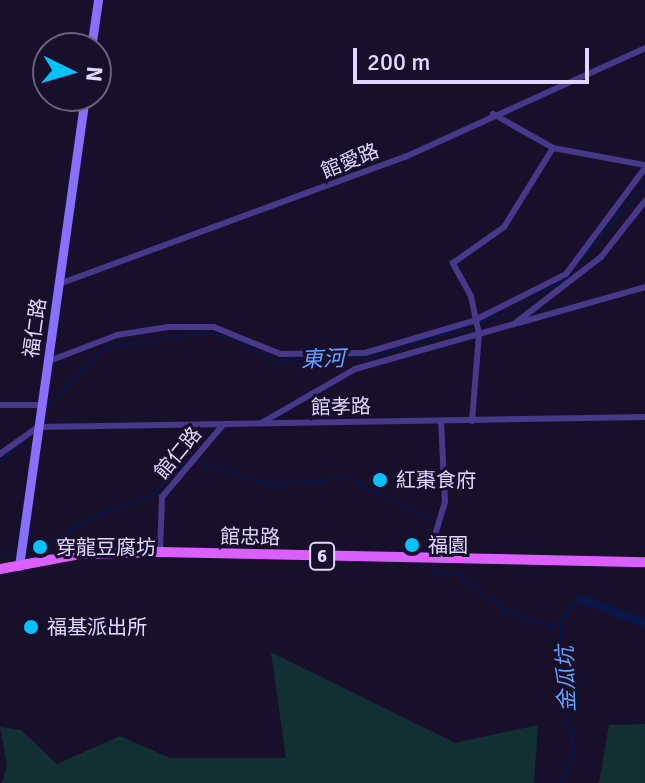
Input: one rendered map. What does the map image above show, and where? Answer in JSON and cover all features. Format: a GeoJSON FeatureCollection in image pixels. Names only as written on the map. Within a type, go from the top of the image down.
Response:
{"type":"FeatureCollection","features":[{"type":"Feature","properties":{"kind":"main road","name":"館忠路"},"geometry":{"type":"LineString","coordinates":[[0,569],[80,554],[160,552],[645,562]]}},
{"type":"Feature","properties":{"kind":"street"},"geometry":{"type":"LineString","coordinates":[[93,32],[98,0]]}},
{"type":"Feature","properties":{"kind":"street","name":"館愛路"},"geometry":{"type":"LineString","coordinates":[[59,284],[262,214],[645,48]]}},
{"type":"Feature","properties":{"kind":"street","name":"福仁路"},"geometry":{"type":"LineString","coordinates":[[19,566],[83,112]]}},
{"type":"Feature","properties":{"kind":"street"},"geometry":{"type":"LineString","coordinates":[[49,361],[117,335],[168,327],[214,327],[280,354],[365,353],[473,321],[566,274],[645,167],[553,148],[493,114]]}},
{"type":"Feature","properties":{"kind":"street"},"geometry":{"type":"LineString","coordinates":[[472,421],[479,334],[473,321],[471,296],[453,263],[504,227],[553,148]]}},
{"type":"Feature","properties":{"kind":"street"},"geometry":{"type":"LineString","coordinates":[[514,324],[601,257],[645,201]]}},
{"type":"Feature","properties":{"kind":"street"},"geometry":{"type":"LineString","coordinates":[[260,424],[355,369],[645,287]]}},
{"type":"Feature","properties":{"kind":"street"},"geometry":{"type":"LineString","coordinates":[[0,405],[41,405]]}},
{"type":"Feature","properties":{"kind":"street","name":"館孝路"},"geometry":{"type":"LineString","coordinates":[[38,427],[645,417]]}},
{"type":"Feature","properties":{"kind":"street"},"geometry":{"type":"LineString","coordinates":[[428,558],[445,502],[441,421]]}},
{"type":"Feature","properties":{"kind":"street","name":"館仁路"},"geometry":{"type":"LineString","coordinates":[[160,552],[162,497],[223,425]]}},
{"type":"Feature","properties":{"kind":"street"},"geometry":{"type":"LineString","coordinates":[[0,454],[38,427]]}},
{"type":"Feature","properties":{"kind":"green space"},"geometry":{"type":"Polygon","coordinates":[[[271,652],[455,743],[538,725],[534,783],[2,783],[7,766],[0,727],[21,730],[57,764],[120,736],[170,758],[286,758],[271,652]]]}},
{"type":"Feature","properties":{"kind":"green space"},"geometry":{"type":"Polygon","coordinates":[[[645,724],[645,783],[599,783],[609,725],[645,724]]]}},
{"type":"Feature","properties":{"kind":"waterway","name":"東河"},"geometry":{"type":"LineString","coordinates":[[340,356],[364,359],[510,313],[564,280],[645,184]]}},
{"type":"Feature","properties":{"kind":"waterway","name":"東河"},"geometry":{"type":"LineString","coordinates":[[45,410],[103,348],[204,333],[234,338],[275,363],[318,357]]}},
{"type":"Feature","properties":{"kind":"waterway","name":"東河"},"geometry":{"type":"LineString","coordinates":[[0,461],[27,439]]}},
{"type":"Feature","properties":{"kind":"waterway"},"geometry":{"type":"LineString","coordinates":[[194,461],[272,485],[349,478],[436,523]]}},
{"type":"Feature","properties":{"kind":"waterway"},"geometry":{"type":"LineString","coordinates":[[28,553],[97,515],[149,498],[188,462]]}},
{"type":"Feature","properties":{"kind":"waterway"},"geometry":{"type":"LineString","coordinates":[[436,554],[439,532]]}},
{"type":"Feature","properties":{"kind":"waterway"},"geometry":{"type":"LineString","coordinates":[[0,556],[16,554]]}},
{"type":"Feature","properties":{"kind":"waterway"},"geometry":{"type":"LineString","coordinates":[[433,564],[432,573],[458,575],[507,612],[555,627],[580,599]]}},
{"type":"Feature","properties":{"kind":"waterway"},"geometry":{"type":"LineString","coordinates":[[580,599],[645,623]]}},
{"type":"Feature","properties":{"kind":"waterway","name":"金瓜坑"},"geometry":{"type":"LineString","coordinates":[[560,622],[563,708],[575,750],[560,783]]}},
{"type":"Feature","properties":{"kind":"place","name":"紅棗食府"},"geometry":{"type":"Point","coordinates":[380,480]}},
{"type":"Feature","properties":{"kind":"place","name":"福園"},"geometry":{"type":"Point","coordinates":[412,545]}},
{"type":"Feature","properties":{"kind":"place","name":"穿龍豆腐坊"},"geometry":{"type":"Point","coordinates":[40,547]}},
{"type":"Feature","properties":{"kind":"place","name":"福基派出所"},"geometry":{"type":"Point","coordinates":[31,627]}}]}
